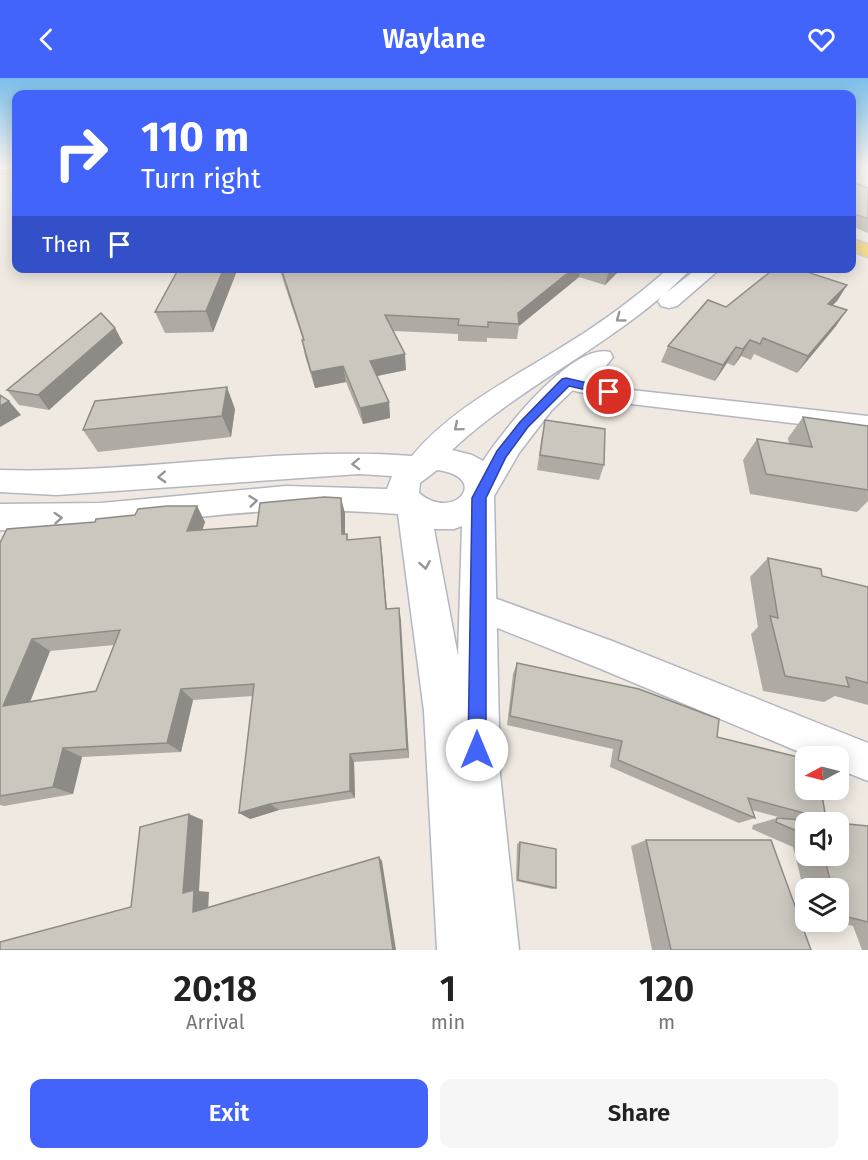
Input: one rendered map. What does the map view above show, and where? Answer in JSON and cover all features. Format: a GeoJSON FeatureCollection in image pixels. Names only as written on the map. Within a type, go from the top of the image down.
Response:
{"type":"FeatureCollection","features":[{"type":"Feature","properties":{"kind":"street"},"geometry":{"type":"LineString","coordinates":[[465,950],[446,711],[416,485],[444,439],[468,419],[589,341],[676,273]]}},
{"type":"Feature","properties":{"kind":"street"},"geometry":{"type":"LineString","coordinates":[[0,481],[57,483],[359,463],[416,485],[431,515],[451,516],[468,510],[480,494],[501,454],[524,424],[566,382],[598,360],[705,273]]}},
{"type":"Feature","properties":{"kind":"street"},"geometry":{"type":"LineString","coordinates":[[566,382],[631,397],[868,424]]}},
{"type":"Feature","properties":{"kind":"street"},"geometry":{"type":"LineString","coordinates":[[0,517],[34,519],[161,511],[269,499],[364,499],[416,485],[447,459],[468,466],[481,481],[477,774],[491,950]]}},
{"type":"Feature","properties":{"kind":"street"},"geometry":{"type":"LineString","coordinates":[[478,606],[612,657],[868,762]]}},
{"type":"Feature","properties":{"kind":"building"},"geometry":{"type":"Polygon","coordinates":[[[856,209],[868,209],[868,219],[856,214],[856,209]]]}},
{"type":"Feature","properties":{"kind":"building"},"geometry":{"type":"Polygon","coordinates":[[[176,273],[222,273],[206,311],[155,312],[176,273]]]}},
{"type":"Feature","properties":{"kind":"building"},"geometry":{"type":"Polygon","coordinates":[[[283,273],[568,273],[518,313],[519,324],[488,322],[488,327],[458,325],[459,319],[385,315],[405,354],[370,361],[389,402],[360,408],[343,366],[311,372],[302,340],[304,340],[283,273]]]}},
{"type":"Feature","properties":{"kind":"building"},"geometry":{"type":"Polygon","coordinates":[[[769,273],[810,273],[847,285],[828,304],[847,310],[808,356],[763,338],[760,344],[750,340],[743,349],[736,347],[723,365],[668,346],[708,300],[726,307],[769,273]]]}},
{"type":"Feature","properties":{"kind":"building"},"geometry":{"type":"Polygon","coordinates":[[[101,313],[115,328],[38,395],[7,390],[101,313]]]}},
{"type":"Feature","properties":{"kind":"building"},"geometry":{"type":"Polygon","coordinates":[[[227,387],[222,416],[83,430],[95,401],[227,387]]]}},
{"type":"Feature","properties":{"kind":"building"},"geometry":{"type":"Polygon","coordinates":[[[0,395],[9,401],[0,406],[0,395]]]}},
{"type":"Feature","properties":{"kind":"building"},"geometry":{"type":"Polygon","coordinates":[[[803,417],[868,426],[868,490],[766,474],[757,439],[812,447],[803,417]]]}},
{"type":"Feature","properties":{"kind":"building"},"geometry":{"type":"Polygon","coordinates":[[[545,420],[605,429],[604,465],[540,455],[545,420]]]}},
{"type":"Feature","properties":{"kind":"building"},"geometry":{"type":"Polygon","coordinates":[[[324,497],[341,498],[342,534],[347,534],[347,540],[380,537],[386,609],[399,608],[407,749],[350,754],[350,791],[270,804],[239,813],[254,684],[181,689],[167,743],[63,748],[53,787],[0,796],[0,543],[7,529],[95,522],[96,519],[135,515],[138,509],[167,506],[197,506],[187,531],[257,526],[260,503],[324,497]],[[120,630],[32,639],[3,706],[96,691],[120,630]]]}},
{"type":"Feature","properties":{"kind":"building"},"geometry":{"type":"Polygon","coordinates":[[[768,558],[821,569],[822,576],[868,587],[868,683],[846,677],[849,687],[785,676],[770,616],[778,618],[768,558]]]}},
{"type":"Feature","properties":{"kind":"building"},"geometry":{"type":"Polygon","coordinates":[[[517,663],[639,689],[719,719],[717,737],[795,756],[795,800],[823,800],[825,812],[800,812],[748,798],[755,818],[618,760],[622,741],[510,716],[517,663]]]}},
{"type":"Feature","properties":{"kind":"building"},"geometry":{"type":"Polygon","coordinates":[[[189,814],[183,893],[194,890],[193,912],[379,857],[393,950],[0,950],[0,942],[131,907],[140,827],[189,814]]]}},
{"type":"Feature","properties":{"kind":"building"},"geometry":{"type":"Polygon","coordinates":[[[777,818],[795,820],[795,830],[776,822],[777,818]]]}},
{"type":"Feature","properties":{"kind":"building"},"geometry":{"type":"Polygon","coordinates":[[[849,824],[868,826],[868,922],[849,917],[849,878],[830,878],[827,866],[849,866],[849,824]]]}},
{"type":"Feature","properties":{"kind":"building"},"geometry":{"type":"Polygon","coordinates":[[[646,840],[771,840],[795,906],[795,932],[804,932],[811,950],[671,950],[646,840]]]}},
{"type":"Feature","properties":{"kind":"building"},"geometry":{"type":"Polygon","coordinates":[[[520,842],[556,849],[556,888],[518,880],[520,842]]]}},
{"type":"Feature","properties":{"kind":"route"},"geometry":{"type":"LineString","coordinates":[[477,750],[479,498],[501,454],[524,424],[566,382],[609,392]]}}]}
